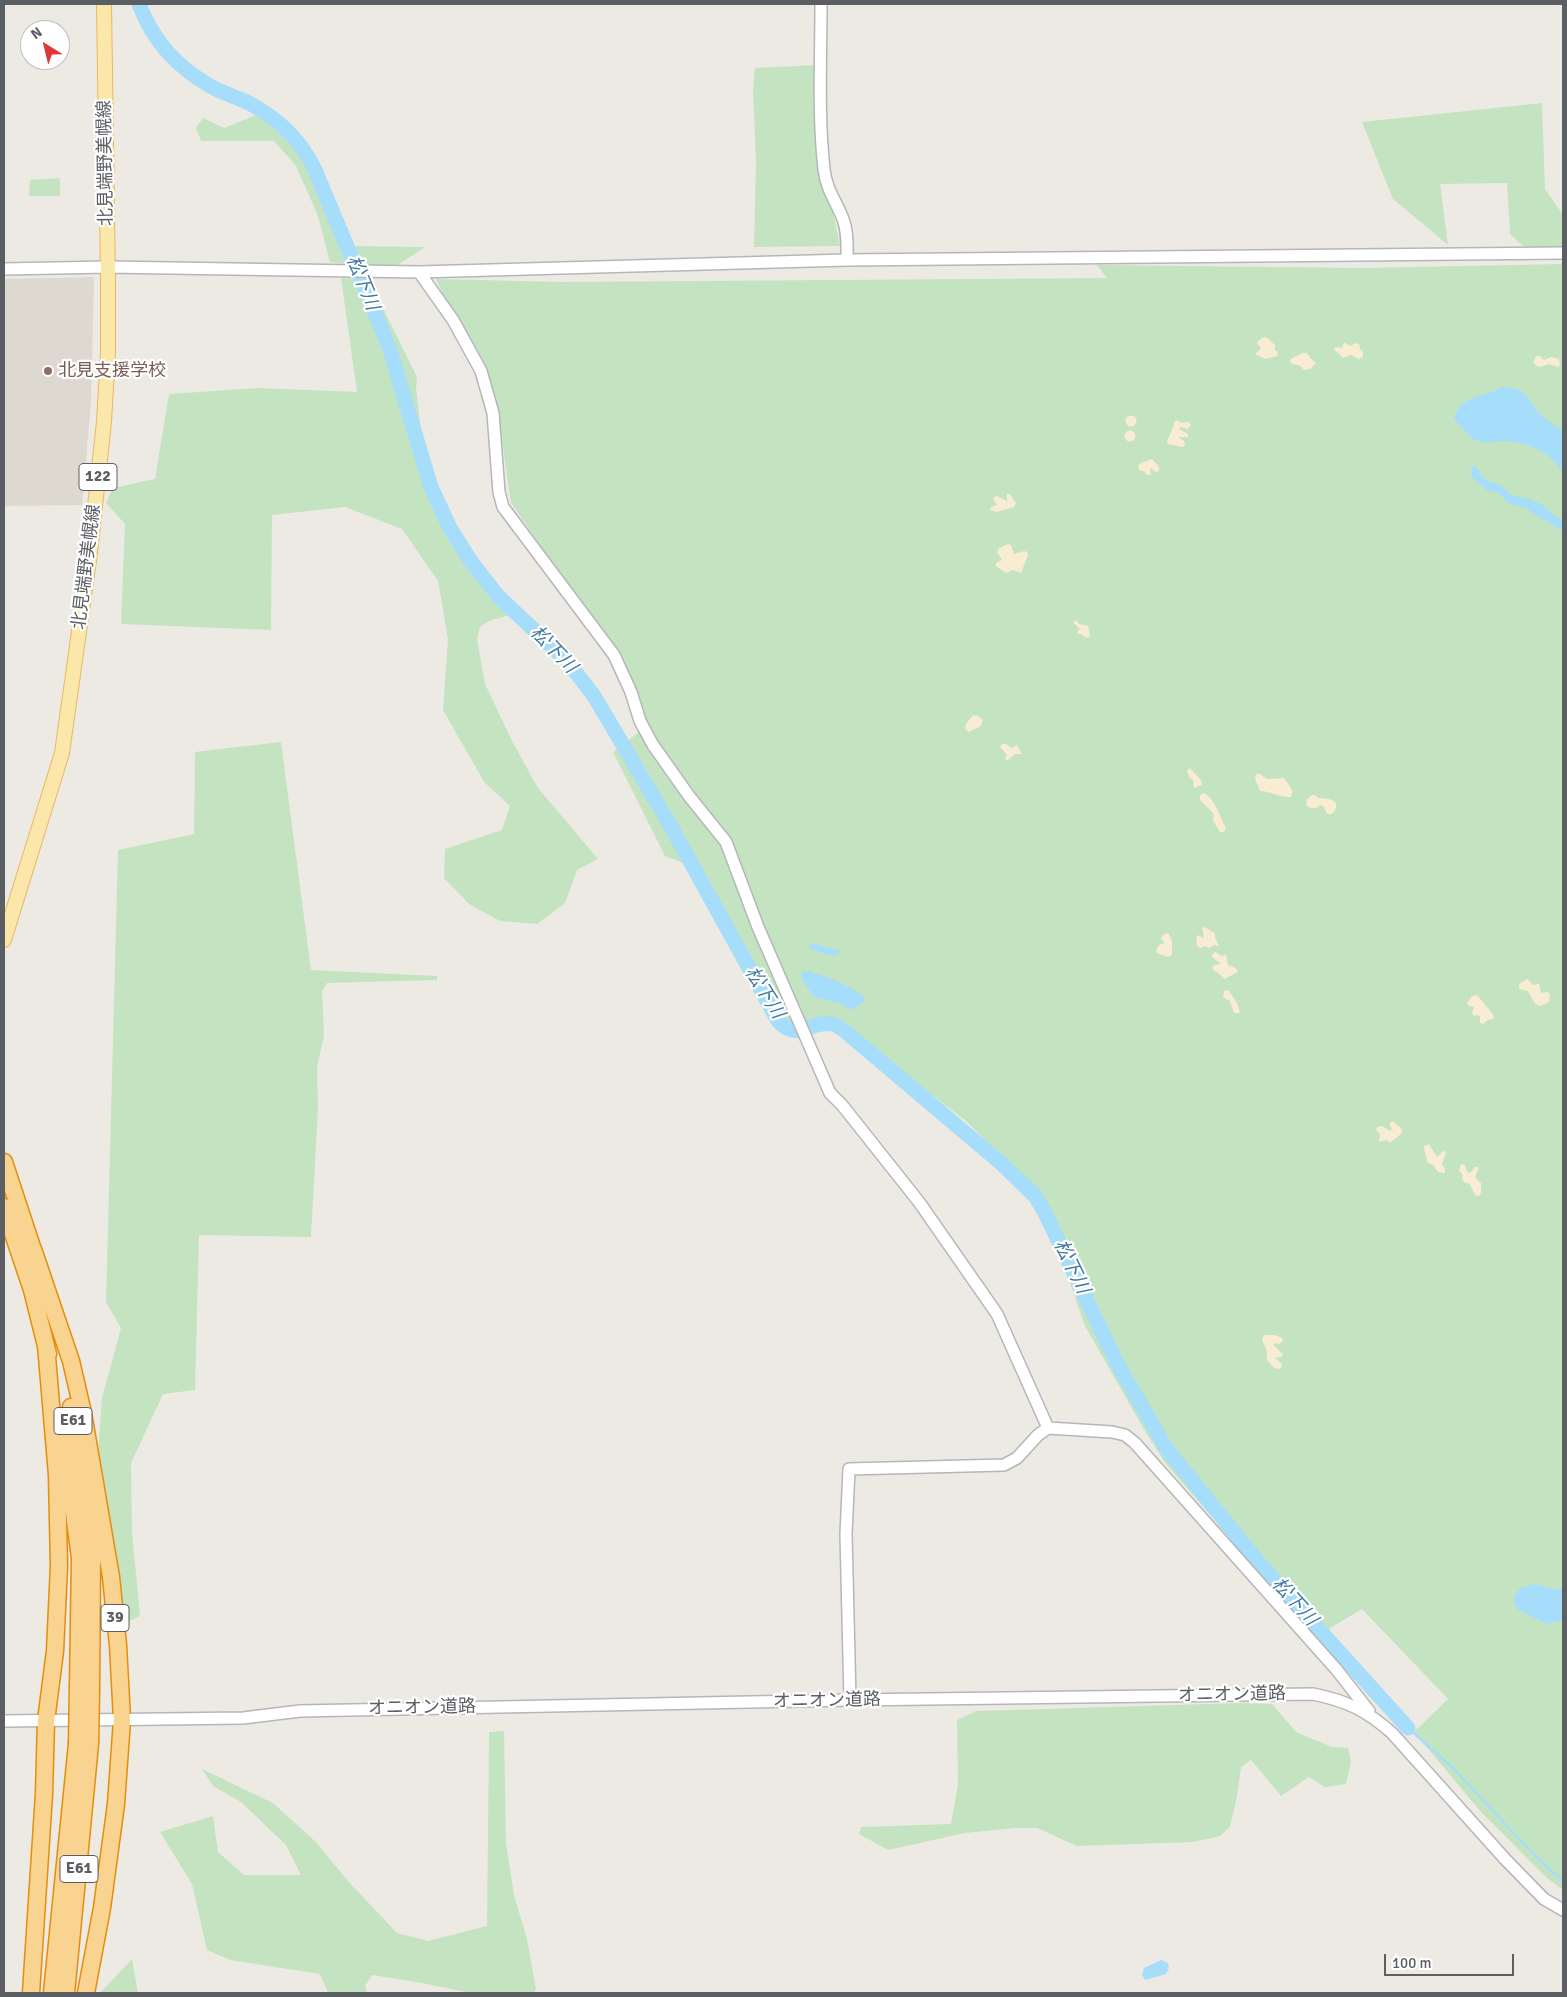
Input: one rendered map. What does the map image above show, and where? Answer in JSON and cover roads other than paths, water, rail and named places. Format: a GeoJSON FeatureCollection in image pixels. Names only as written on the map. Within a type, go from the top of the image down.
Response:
{"type":"FeatureCollection","features":[{"type":"Feature","properties":{"kind":"highway","name":"E61"},"geometry":{"type":"LineString","coordinates":[[4,1162],[33,1249],[64,1362],[83,1483],[92,1561],[83,1744],[66,1993]]}},
{"type":"Feature","properties":{"kind":"highway","name":"E61"},"geometry":{"type":"LineString","coordinates":[[4,1208],[32,1290],[59,1408],[80,1558],[85,1688]]}},
{"type":"Feature","properties":{"kind":"highway","name":"39"},"geometry":{"type":"LineString","coordinates":[[33,1249],[71,1361],[93,1463],[111,1577],[118,1645],[122,1720],[116,1804],[102,1908],[86,1993]]}},
{"type":"Feature","properties":{"kind":"highway"},"geometry":{"type":"LineString","coordinates":[[31,1993],[44,1794],[46,1721],[55,1652],[59,1566],[57,1475],[46,1345]]}},
{"type":"Feature","properties":{"kind":"highway","name":"E61"},"geometry":{"type":"LineString","coordinates":[[52,1993],[83,1744]]}},
{"type":"Feature","properties":{"kind":"main road","name":"北見端野美幌線"},"geometry":{"type":"LineString","coordinates":[[4,940],[62,753],[90,553],[104,422],[108,352],[108,267],[104,4]]}},
{"type":"Feature","properties":{"kind":"street"},"geometry":{"type":"LineString","coordinates":[[821,4],[824,170],[830,195],[843,219],[848,243],[847,260]]}},
{"type":"Feature","properties":{"kind":"street"},"geometry":{"type":"LineString","coordinates":[[4,268],[108,267],[419,272],[847,260],[1563,253]]}},
{"type":"Feature","properties":{"kind":"street"},"geometry":{"type":"LineString","coordinates":[[419,272],[453,320],[481,371],[493,413],[499,492],[503,507],[614,656],[631,692],[640,720],[653,745],[689,796],[726,842],[758,927],[830,1093],[842,1105],[919,1202],[997,1314],[1048,1428]]}},
{"type":"Feature","properties":{"kind":"street"},"geometry":{"type":"LineString","coordinates":[[850,1700],[846,1534],[848,1469],[1004,1465],[1017,1458],[1038,1435],[1048,1428],[1112,1432],[1125,1435],[1130,1439],[1336,1669],[1374,1718]]}},
{"type":"Feature","properties":{"kind":"street","name":"オニオン道路"},"geometry":{"type":"LineString","coordinates":[[4,1722],[243,1718],[300,1711],[850,1700],[1313,1694],[1339,1700],[1357,1707],[1392,1733],[1511,1866],[1544,1899],[1563,1910]]}},
{"type":"Feature","properties":{"kind":"water"},"geometry":{"type":"Polygon","coordinates":[[[1503,387],[1517,389],[1525,395],[1543,417],[1563,431],[1563,474],[1554,461],[1539,450],[1514,442],[1486,443],[1479,441],[1472,438],[1454,418],[1462,404],[1468,400],[1503,387]]]}},
{"type":"Feature","properties":{"kind":"water"},"geometry":{"type":"Polygon","coordinates":[[[1476,466],[1482,476],[1488,481],[1501,485],[1513,496],[1526,498],[1542,504],[1556,517],[1563,520],[1563,531],[1532,513],[1527,508],[1508,503],[1499,493],[1486,490],[1472,477],[1471,468],[1476,466]]]}},
{"type":"Feature","properties":{"kind":"water"},"geometry":{"type":"Polygon","coordinates":[[[812,943],[840,951],[839,954],[832,956],[810,949],[809,945],[812,943]]]}},
{"type":"Feature","properties":{"kind":"water"},"geometry":{"type":"Polygon","coordinates":[[[808,971],[837,981],[864,997],[864,1001],[853,1009],[848,1009],[842,1004],[814,997],[803,981],[801,972],[808,971]]]}},
{"type":"Feature","properties":{"kind":"water"},"geometry":{"type":"Polygon","coordinates":[[[1535,1584],[1554,1589],[1563,1589],[1563,1620],[1546,1624],[1517,1609],[1513,1599],[1520,1588],[1535,1584]]]}},
{"type":"Feature","properties":{"kind":"water"},"geometry":{"type":"Polygon","coordinates":[[[1161,1960],[1168,1963],[1169,1968],[1166,1974],[1145,1980],[1142,1975],[1144,1968],[1161,1960]]]}},
{"type":"Feature","properties":{"kind":"waterway","name":"松下川"},"geometry":{"type":"LineString","coordinates":[[139,4],[151,30],[176,61],[210,86],[260,109],[288,131],[303,149],[315,170],[389,347],[431,487],[450,528],[470,560],[498,596],[567,661],[594,696],[669,823],[779,1022],[786,1028],[793,1030],[825,1024],[841,1028],[1002,1164],[1035,1196],[1117,1363],[1166,1448],[1258,1562],[1408,1728]]}},
{"type":"Feature","properties":{"kind":"waterway","name":"松下川"},"geometry":{"type":"LineString","coordinates":[[1408,1728],[1453,1768],[1538,1859],[1563,1881]]}},
{"type":"Feature","properties":{"kind":"place","name":"北見支援学校"},"geometry":{"type":"Point","coordinates":[48,371]}}]}
